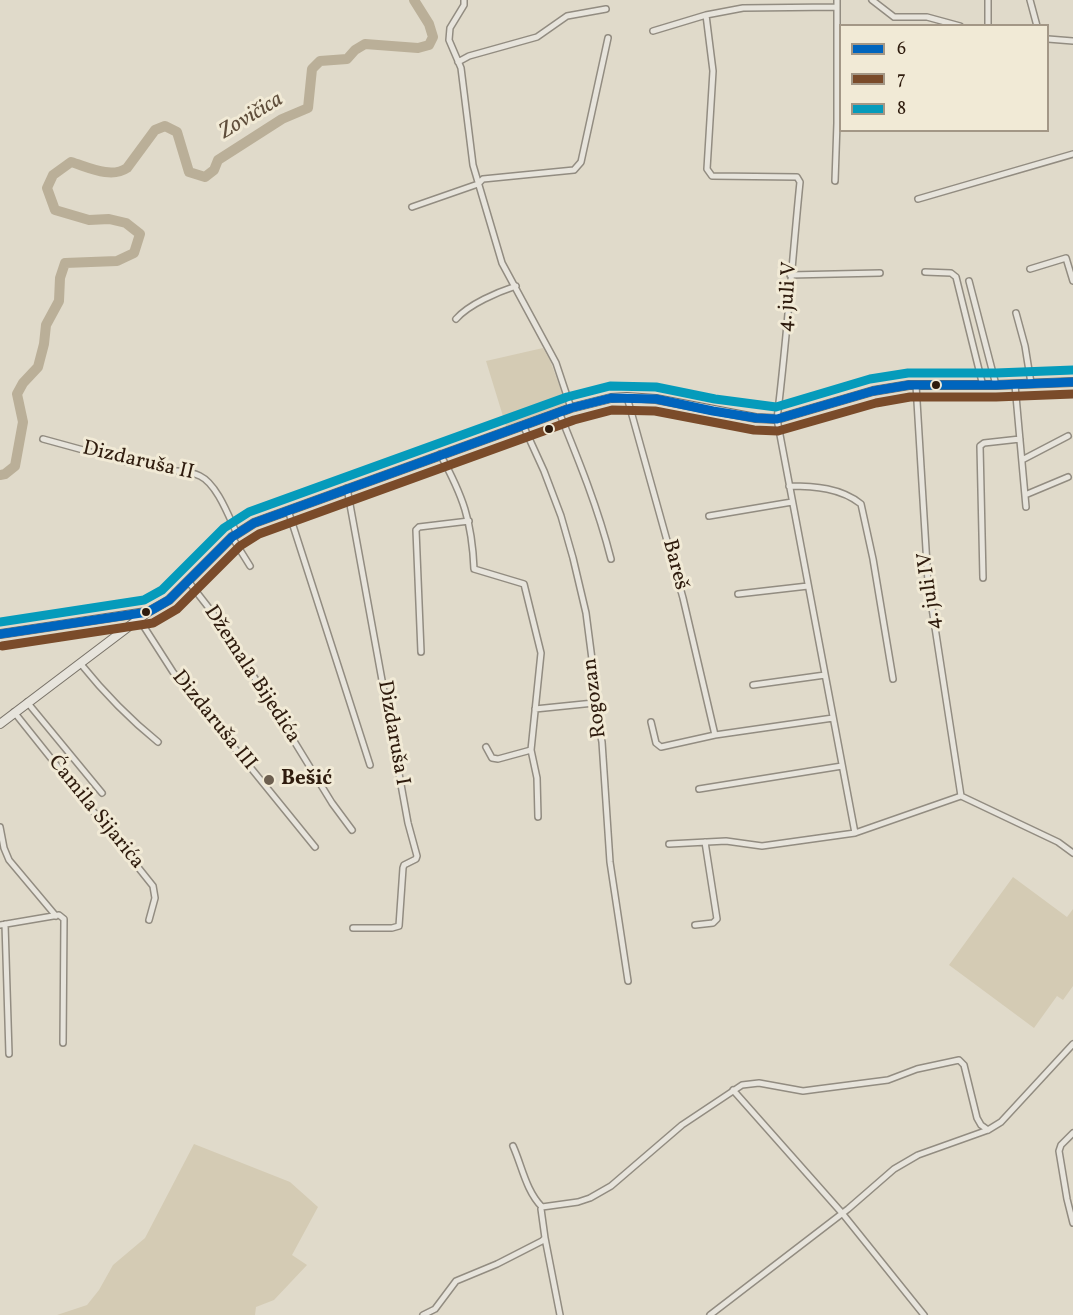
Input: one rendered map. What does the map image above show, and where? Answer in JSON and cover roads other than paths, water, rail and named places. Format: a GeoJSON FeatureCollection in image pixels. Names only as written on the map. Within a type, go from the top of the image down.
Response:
{"type":"FeatureCollection","features":[{"type":"Feature","properties":{"kind":"street"},"geometry":{"type":"LineString","coordinates":[[464,0],[464,5],[450,28],[449,40],[461,68],[473,165],[502,263],[556,363],[571,408]]}},
{"type":"Feature","properties":{"kind":"street"},"geometry":{"type":"LineString","coordinates":[[834,181],[837,123],[837,0]]}},
{"type":"Feature","properties":{"kind":"street"},"geometry":{"type":"LineString","coordinates":[[872,0],[894,17],[927,17],[953,24]]}},
{"type":"Feature","properties":{"kind":"street"},"geometry":{"type":"LineString","coordinates":[[988,0],[988,24]]}},
{"type":"Feature","properties":{"kind":"street"},"geometry":{"type":"LineString","coordinates":[[1030,0],[1036,24]]}},
{"type":"Feature","properties":{"kind":"street"},"geometry":{"type":"LineString","coordinates":[[653,31],[706,15],[743,8],[837,8]]}},
{"type":"Feature","properties":{"kind":"street"},"geometry":{"type":"LineString","coordinates":[[458,62],[469,56],[537,37],[567,16],[606,9]]}},
{"type":"Feature","properties":{"kind":"street","name":"4. juli V"},"geometry":{"type":"LineString","coordinates":[[706,15],[713,71],[708,171],[712,176],[797,177],[800,182],[777,418]]}},
{"type":"Feature","properties":{"kind":"street"},"geometry":{"type":"LineString","coordinates":[[893,24],[894,17]]}},
{"type":"Feature","properties":{"kind":"street"},"geometry":{"type":"LineString","coordinates":[[412,207],[478,184],[483,179],[574,170],[578,167],[608,38]]}},
{"type":"Feature","properties":{"kind":"street"},"geometry":{"type":"LineString","coordinates":[[1049,39],[1073,41]]}},
{"type":"Feature","properties":{"kind":"street"},"geometry":{"type":"LineString","coordinates":[[918,199],[1073,154]]}},
{"type":"Feature","properties":{"kind":"street"},"geometry":{"type":"LineString","coordinates":[[1030,269],[1066,258],[1073,281]]}},
{"type":"Feature","properties":{"kind":"street"},"geometry":{"type":"LineString","coordinates":[[925,272],[951,273],[956,277],[983,386]]}},
{"type":"Feature","properties":{"kind":"street"},"geometry":{"type":"LineString","coordinates":[[790,275],[880,273]]}},
{"type":"Feature","properties":{"kind":"street"},"geometry":{"type":"LineString","coordinates":[[969,281],[996,386]]}},
{"type":"Feature","properties":{"kind":"street"},"geometry":{"type":"LineString","coordinates":[[456,320],[461,314],[497,292],[516,286]]}},
{"type":"Feature","properties":{"kind":"street"},"geometry":{"type":"LineString","coordinates":[[1016,313],[1025,346],[1031,383]]}},
{"type":"Feature","properties":{"kind":"street"},"geometry":{"type":"LineString","coordinates":[[0,724],[148,612],[169,600],[235,536],[254,523],[571,408],[611,398],[627,397],[656,399],[756,418],[777,418],[873,391],[916,386],[996,386],[1073,382]]}},
{"type":"Feature","properties":{"kind":"street"},"geometry":{"type":"LineString","coordinates":[[1015,385],[1026,507]]}},
{"type":"Feature","properties":{"kind":"street","name":"4. juli IV"},"geometry":{"type":"LineString","coordinates":[[916,386],[928,582],[961,796]]}},
{"type":"Feature","properties":{"kind":"street","name":"Bareš"},"geometry":{"type":"LineString","coordinates":[[627,397],[683,598],[715,735]]}},
{"type":"Feature","properties":{"kind":"street"},"geometry":{"type":"LineString","coordinates":[[559,412],[591,491],[611,559]]}},
{"type":"Feature","properties":{"kind":"street"},"geometry":{"type":"LineString","coordinates":[[777,418],[855,833]]}},
{"type":"Feature","properties":{"kind":"street","name":"Rogozan"},"geometry":{"type":"LineString","coordinates":[[523,425],[561,516],[585,613],[593,667],[594,703],[602,742],[610,862],[628,981]]}},
{"type":"Feature","properties":{"kind":"street"},"geometry":{"type":"LineString","coordinates":[[1022,460],[1068,436]]}},
{"type":"Feature","properties":{"kind":"street","name":"Dizdaruša II"},"geometry":{"type":"LineString","coordinates":[[43,439],[127,462],[137,461],[159,469],[199,475],[208,481],[216,492],[250,566]]}},
{"type":"Feature","properties":{"kind":"street"},"geometry":{"type":"LineString","coordinates":[[983,578],[980,446],[984,443],[1020,439]]}},
{"type":"Feature","properties":{"kind":"street"},"geometry":{"type":"LineString","coordinates":[[440,454],[458,487],[469,521],[474,569],[524,584],[541,653],[531,750],[537,778],[538,818]]}},
{"type":"Feature","properties":{"kind":"street"},"geometry":{"type":"LineString","coordinates":[[1025,495],[1068,477]]}},
{"type":"Feature","properties":{"kind":"street"},"geometry":{"type":"LineString","coordinates":[[789,486],[828,489],[840,492],[861,504],[893,679]]}},
{"type":"Feature","properties":{"kind":"street","name":"Dizdaruša I"},"geometry":{"type":"LineString","coordinates":[[347,488],[408,823],[417,856],[403,868],[399,926],[353,928]]}},
{"type":"Feature","properties":{"kind":"street"},"geometry":{"type":"LineString","coordinates":[[709,516],[792,502]]}},
{"type":"Feature","properties":{"kind":"street"},"geometry":{"type":"LineString","coordinates":[[288,510],[370,765]]}},
{"type":"Feature","properties":{"kind":"street"},"geometry":{"type":"LineString","coordinates":[[421,652],[416,530],[419,527],[469,521]]}},
{"type":"Feature","properties":{"kind":"street","name":"Džemala Bijedića"},"geometry":{"type":"LineString","coordinates":[[188,581],[212,612],[332,803],[352,830]]}},
{"type":"Feature","properties":{"kind":"street"},"geometry":{"type":"LineString","coordinates":[[738,594],[808,586]]}},
{"type":"Feature","properties":{"kind":"street"},"geometry":{"type":"LineString","coordinates":[[0,634],[148,612]]}},
{"type":"Feature","properties":{"kind":"street","name":"Dizdaruša III"},"geometry":{"type":"LineString","coordinates":[[139,620],[172,672],[315,847]]}},
{"type":"Feature","properties":{"kind":"street"},"geometry":{"type":"LineString","coordinates":[[81,663],[107,697],[158,742]]}},
{"type":"Feature","properties":{"kind":"street"},"geometry":{"type":"LineString","coordinates":[[753,685],[825,675]]}},
{"type":"Feature","properties":{"kind":"street","name":"Ćamila Sijarića"},"geometry":{"type":"LineString","coordinates":[[27,702],[102,793]]}},
{"type":"Feature","properties":{"kind":"street"},"geometry":{"type":"LineString","coordinates":[[535,709],[594,703]]}},
{"type":"Feature","properties":{"kind":"street","name":"Ćamila Sijarića"},"geometry":{"type":"LineString","coordinates":[[14,712],[153,886],[155,898],[149,921]]}},
{"type":"Feature","properties":{"kind":"street"},"geometry":{"type":"LineString","coordinates":[[651,722],[656,743],[661,747],[715,735],[833,718]]}},
{"type":"Feature","properties":{"kind":"street"},"geometry":{"type":"LineString","coordinates":[[486,747],[492,758],[498,759],[531,750]]}},
{"type":"Feature","properties":{"kind":"street"},"geometry":{"type":"LineString","coordinates":[[699,789],[842,766]]}},
{"type":"Feature","properties":{"kind":"street"},"geometry":{"type":"LineString","coordinates":[[669,844],[726,841],[762,846],[855,833],[961,796],[1058,842],[1073,854]]}},
{"type":"Feature","properties":{"kind":"street"},"geometry":{"type":"LineString","coordinates":[[0,827],[9,860],[56,915]]}},
{"type":"Feature","properties":{"kind":"street"},"geometry":{"type":"LineString","coordinates":[[695,926],[713,923],[717,919],[705,842]]}},
{"type":"Feature","properties":{"kind":"street"},"geometry":{"type":"LineString","coordinates":[[9,1054],[3,925],[56,915],[64,919],[63,1042]]}},
{"type":"Feature","properties":{"kind":"street"},"geometry":{"type":"LineString","coordinates":[[710,1315],[842,1213],[876,1183],[910,1159],[988,1130],[1001,1122],[1073,1044]]}},
{"type":"Feature","properties":{"kind":"street"},"geometry":{"type":"LineString","coordinates":[[542,1207],[578,1202],[611,1186],[682,1125],[742,1085],[759,1083],[803,1091],[888,1080],[917,1068],[959,1060],[964,1065],[977,1118],[988,1130]]}},
{"type":"Feature","properties":{"kind":"street"},"geometry":{"type":"LineString","coordinates":[[733,1090],[842,1213],[924,1315]]}},
{"type":"Feature","properties":{"kind":"street"},"geometry":{"type":"LineString","coordinates":[[1073,1133],[1061,1145],[1059,1151],[1073,1223]]}},
{"type":"Feature","properties":{"kind":"street"},"geometry":{"type":"LineString","coordinates":[[513,1146],[528,1186],[542,1207],[545,1238],[560,1315]]}},
{"type":"Feature","properties":{"kind":"street"},"geometry":{"type":"LineString","coordinates":[[423,1315],[435,1309],[456,1281],[497,1264],[545,1238]]}},
{"type":"Feature","properties":{"kind":"waterway","name":"Zovičica"},"geometry":{"type":"LineString","coordinates":[[0,475],[15,466],[23,422],[17,394],[23,383],[38,367],[46,325],[59,301],[60,278],[65,263],[117,261],[134,253],[140,234],[126,223],[109,219],[89,220],[55,210],[47,188],[53,175],[71,162],[99,171],[121,171],[127,168],[155,130],[165,126],[177,132],[189,172],[205,177],[214,170],[218,160],[282,119],[308,108],[312,69],[320,61],[347,59],[365,44],[418,48],[429,45],[433,37],[429,24],[414,0]]}},
{"type":"Feature","properties":{"kind":"place","name":"Bešić"},"geometry":{"type":"Point","coordinates":[269,780]}}]}
